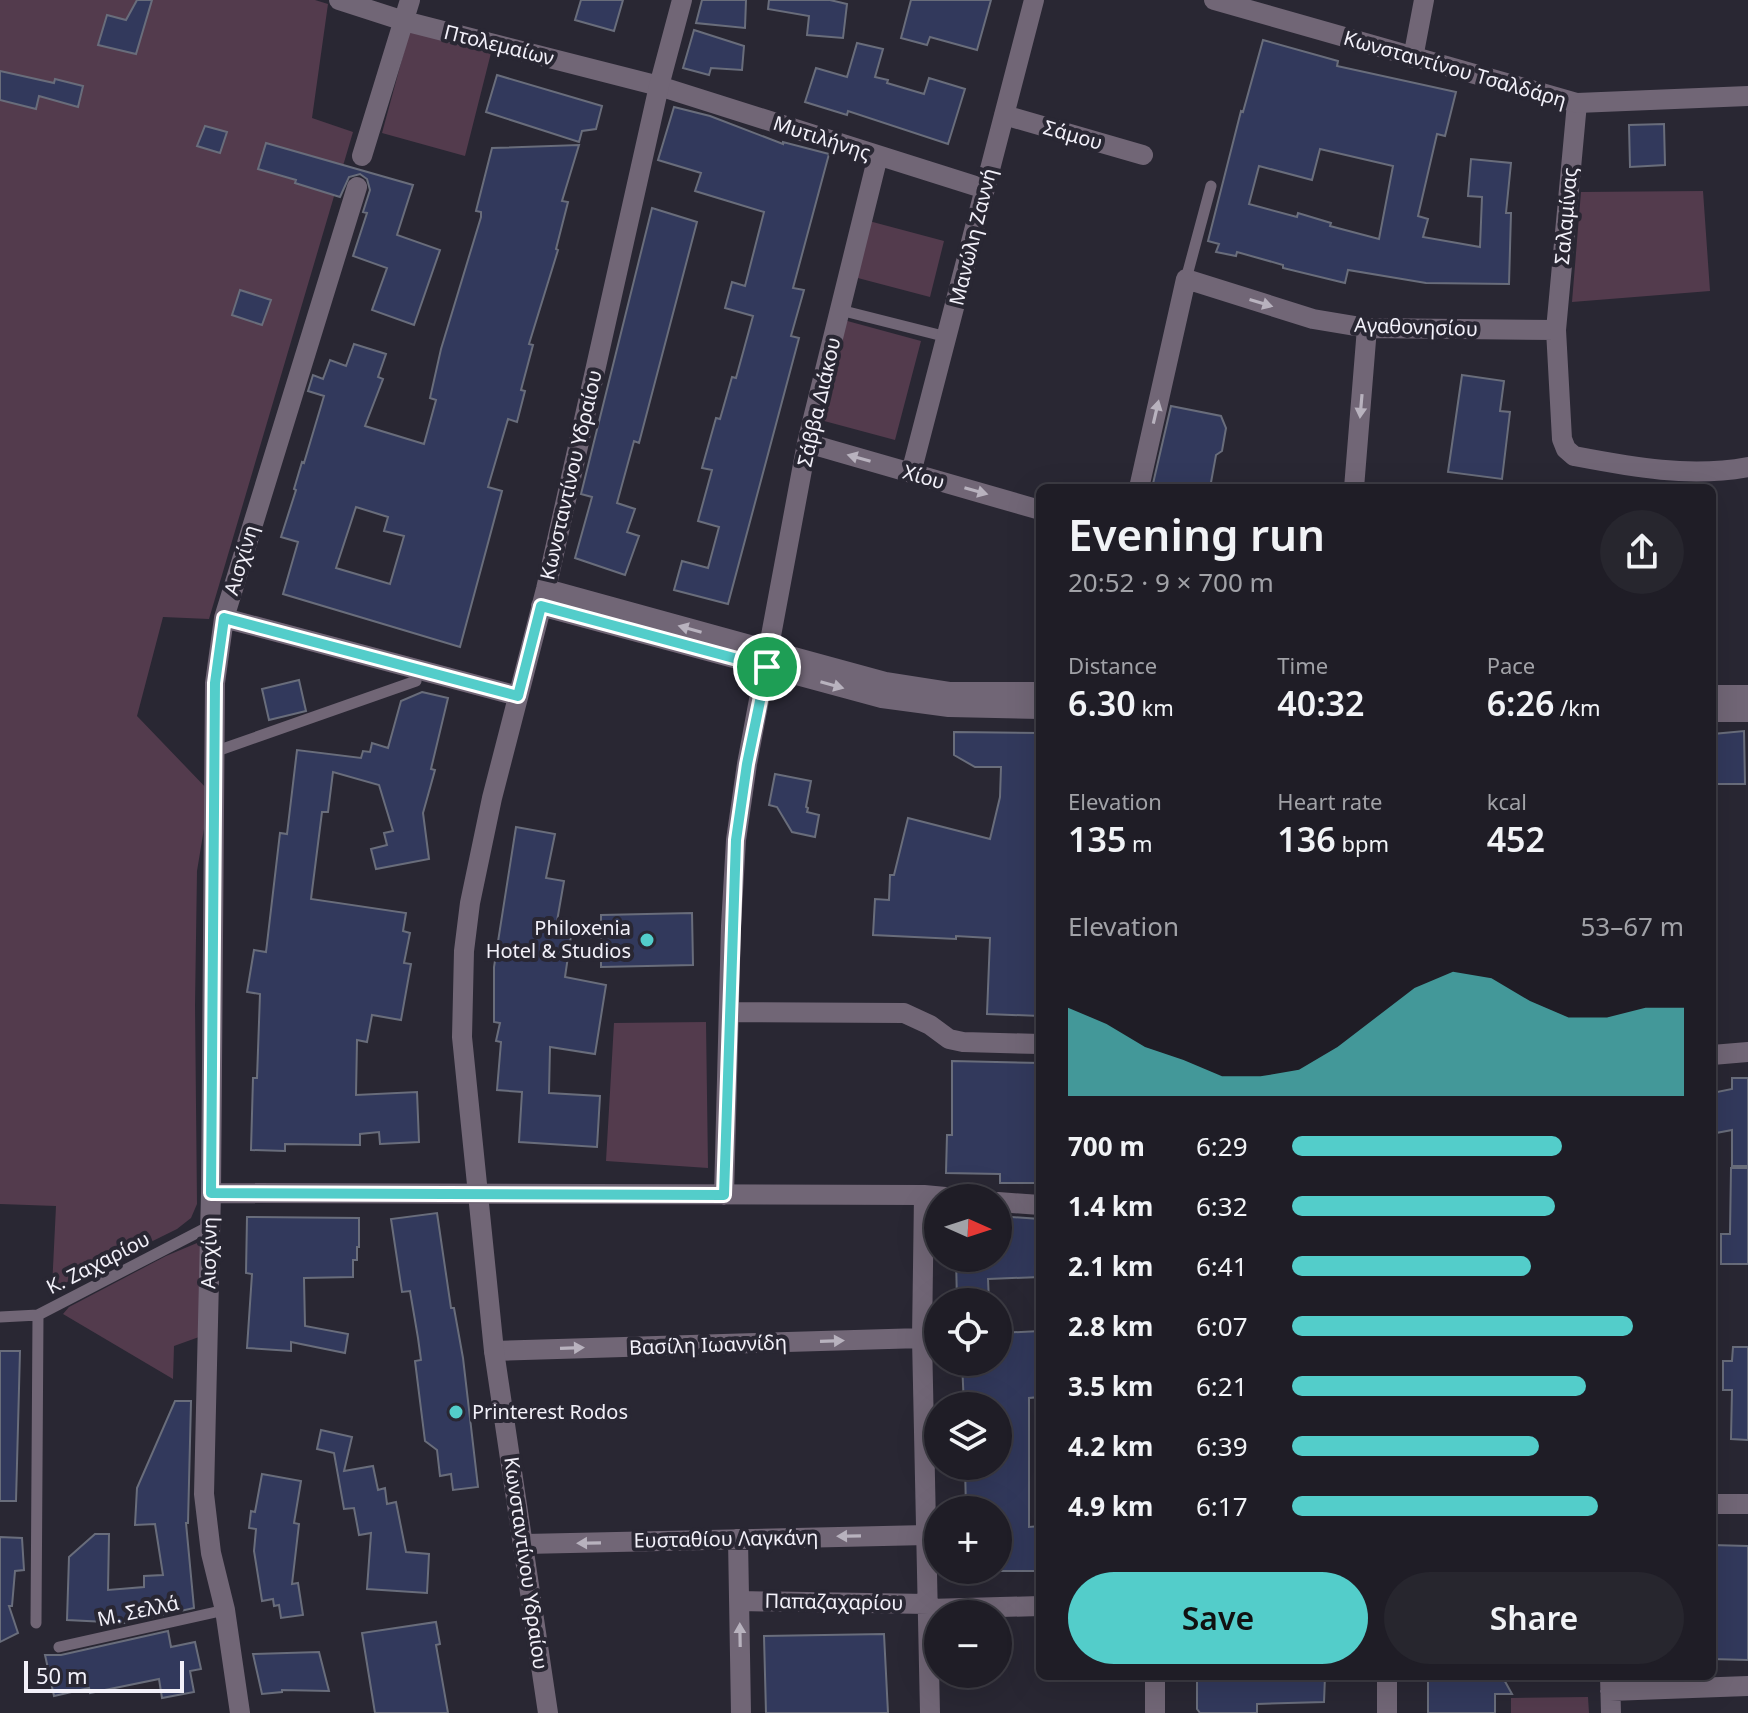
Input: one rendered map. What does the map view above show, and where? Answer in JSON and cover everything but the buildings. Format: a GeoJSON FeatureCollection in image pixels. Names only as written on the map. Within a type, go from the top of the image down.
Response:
{"type":"FeatureCollection","features":[{"type":"Feature","properties":{"kind":"street","name":"Πτολεμαίων"},"geometry":{"type":"LineString","coordinates":[[339,0],[404,21],[659,86]]}},
{"type":"Feature","properties":{"kind":"street"},"geometry":{"type":"LineString","coordinates":[[362,156],[410,0]]}},
{"type":"Feature","properties":{"kind":"street","name":"Κωνσταντίνου Υδραίου"},"geometry":{"type":"LineString","coordinates":[[548,1713],[494,1351],[462,1037],[464,951],[470,903],[492,798],[543,597],[659,86],[682,0]]}},
{"type":"Feature","properties":{"kind":"street","name":"Μανώλη Ζαννή"},"geometry":{"type":"LineString","coordinates":[[911,473],[1034,0]]}},
{"type":"Feature","properties":{"kind":"street","name":"Κωνσταντίνου Τσαλδάρη"},"geometry":{"type":"LineString","coordinates":[[1214,0],[1577,103],[1748,100]]}},
{"type":"Feature","properties":{"kind":"street"},"geometry":{"type":"LineString","coordinates":[[1413,58],[1424,0]]}},
{"type":"Feature","properties":{"kind":"street","name":"Μυτιλήνης"},"geometry":{"type":"LineString","coordinates":[[659,86],[985,189]]}},
{"type":"Feature","properties":{"kind":"street","name":"Σαλαμίνας"},"geometry":{"type":"LineString","coordinates":[[1577,103],[1556,330],[1562,439],[1566,449],[1574,456],[1644,469],[1717,473],[1748,467]]}},
{"type":"Feature","properties":{"kind":"street","name":"Σάμου"},"geometry":{"type":"LineString","coordinates":[[1004,115],[1143,155]]}},
{"type":"Feature","properties":{"kind":"street","name":"Σάββα Διάκου"},"geometry":{"type":"LineString","coordinates":[[724,1195],[736,840],[747,764],[807,443],[878,156]]}},
{"type":"Feature","properties":{"kind":"street","name":"Αισχίνη"},"geometry":{"type":"LineString","coordinates":[[240,1713],[225,1610],[211,1553],[204,1494],[211,1193],[215,683],[224,618],[357,187]]}},
{"type":"Feature","properties":{"kind":"street"},"geometry":{"type":"LineString","coordinates":[[1140,484],[1186,279]]}},
{"type":"Feature","properties":{"kind":"street","name":"Αγαθονησίου"},"geometry":{"type":"LineString","coordinates":[[1186,279],[1313,319],[1367,328],[1556,330]]}},
{"type":"Feature","properties":{"kind":"street"},"geometry":{"type":"LineString","coordinates":[[1354,484],[1367,328]]}},
{"type":"Feature","properties":{"kind":"street","name":"Χίου"},"geometry":{"type":"LineString","coordinates":[[807,443],[1036,509]]}},
{"type":"Feature","properties":{"kind":"street"},"geometry":{"type":"LineString","coordinates":[[543,597],[768,659],[918,688],[949,692],[1036,692]]}},
{"type":"Feature","properties":{"kind":"street"},"geometry":{"type":"LineString","coordinates":[[224,618],[518,696]]}},
{"type":"Feature","properties":{"kind":"street"},"geometry":{"type":"LineString","coordinates":[[768,659],[847,690],[915,703],[1036,709]]}},
{"type":"Feature","properties":{"kind":"street"},"geometry":{"type":"LineString","coordinates":[[1716,695],[1748,695]]}},
{"type":"Feature","properties":{"kind":"street"},"geometry":{"type":"LineString","coordinates":[[1716,712],[1748,712]]}},
{"type":"Feature","properties":{"kind":"street"},"geometry":{"type":"LineString","coordinates":[[730,1012],[904,1013],[930,1025],[949,1039],[1036,1044]]}},
{"type":"Feature","properties":{"kind":"street"},"geometry":{"type":"LineString","coordinates":[[1716,1055],[1748,1052]]}},
{"type":"Feature","properties":{"kind":"street"},"geometry":{"type":"LineString","coordinates":[[211,1193],[924,1195],[922,1338],[926,1496]]}},
{"type":"Feature","properties":{"kind":"street"},"geometry":{"type":"LineString","coordinates":[[1012,1203],[1036,1205]]}},
{"type":"Feature","properties":{"kind":"street","name":"Βασίλη Ιωαννίδη"},"geometry":{"type":"LineString","coordinates":[[494,1351],[922,1338]]}},
{"type":"Feature","properties":{"kind":"street"},"geometry":{"type":"LineString","coordinates":[[1716,1504],[1748,1504]]}},
{"type":"Feature","properties":{"kind":"street","name":"Ευσταθίου Λαγκάνη"},"geometry":{"type":"LineString","coordinates":[[525,1544],[924,1535]]}},
{"type":"Feature","properties":{"kind":"street"},"geometry":{"type":"LineString","coordinates":[[738,1539],[741,1713]]}},
{"type":"Feature","properties":{"kind":"street","name":"Παπαζαχαρίου"},"geometry":{"type":"LineString","coordinates":[[739,1601],[924,1606]]}},
{"type":"Feature","properties":{"kind":"street","name":"Παπαζαχαρίου"},"geometry":{"type":"LineString","coordinates":[[1012,1606],[1036,1606]]}},
{"type":"Feature","properties":{"kind":"street"},"geometry":{"type":"LineString","coordinates":[[1155,1680],[1155,1713]]}},
{"type":"Feature","properties":{"kind":"street"},"geometry":{"type":"LineString","coordinates":[[1387,1680],[1387,1713]]}},
{"type":"Feature","properties":{"kind":"street"},"geometry":{"type":"LineString","coordinates":[[1611,1713],[1610,1684],[1748,1686]]}},
{"type":"Feature","properties":{"kind":"street"},"geometry":{"type":"LineString","coordinates":[[930,1688],[930,1713]]}},
{"type":"Feature","properties":{"kind":"lane"},"geometry":{"type":"LineString","coordinates":[[1186,279],[1211,186]]}},
{"type":"Feature","properties":{"kind":"lane"},"geometry":{"type":"LineString","coordinates":[[840,310],[947,337]]}},
{"type":"Feature","properties":{"kind":"lane"},"geometry":{"type":"LineString","coordinates":[[214,752],[416,681]]}},
{"type":"Feature","properties":{"kind":"lane","name":"Κ. Ζαχαρίου"},"geometry":{"type":"LineString","coordinates":[[0,1317],[38,1315],[208,1227]]}},
{"type":"Feature","properties":{"kind":"lane"},"geometry":{"type":"LineString","coordinates":[[36,1623],[38,1315]]}},
{"type":"Feature","properties":{"kind":"lane","name":"Μ. Σελλά"},"geometry":{"type":"LineString","coordinates":[[59,1647],[225,1610]]}},
{"type":"Feature","properties":{"kind":"shaded area"},"geometry":{"type":"Polygon","coordinates":[[[0,0],[315,0],[328,4],[312,118],[353,132],[209,619],[163,617],[137,716],[210,792],[197,871],[197,1204],[191,1218],[177,1229],[52,1288],[56,1206],[0,1204],[0,0]]]}},
{"type":"Feature","properties":{"kind":"shaded area"},"geometry":{"type":"Polygon","coordinates":[[[411,26],[492,49],[465,156],[382,133],[411,26]]]}},
{"type":"Feature","properties":{"kind":"shaded area"},"geometry":{"type":"Polygon","coordinates":[[[1703,191],[1710,291],[1572,302],[1581,192],[1703,191]]]}},
{"type":"Feature","properties":{"kind":"shaded area"},"geometry":{"type":"Polygon","coordinates":[[[869,221],[944,241],[930,297],[854,277],[869,221]]]}},
{"type":"Feature","properties":{"kind":"shaded area"},"geometry":{"type":"Polygon","coordinates":[[[840,319],[921,341],[895,440],[813,418],[840,319]]]}},
{"type":"Feature","properties":{"kind":"shaded area"},"geometry":{"type":"Polygon","coordinates":[[[706,1022],[708,1168],[606,1161],[614,1023],[706,1022]]]}},
{"type":"Feature","properties":{"kind":"shaded area"},"geometry":{"type":"Polygon","coordinates":[[[197,1243],[205,1248],[199,1337],[174,1346],[173,1379],[63,1314],[69,1307],[197,1243]]]}},
{"type":"Feature","properties":{"kind":"shaded area"},"geometry":{"type":"Polygon","coordinates":[[[1588,1697],[1589,1713],[1511,1713],[1511,1698],[1588,1697]]]}},
{"type":"Feature","properties":{"kind":"place","name":"Philoxenia Hotel & Studios"},"geometry":{"type":"Point","coordinates":[647,940]}},
{"type":"Feature","properties":{"kind":"place","name":"Printerest Rodos"},"geometry":{"type":"Point","coordinates":[456,1412]}},
{"type":"Feature","properties":{"kind":"route"},"geometry":{"type":"LineString","coordinates":[[541,606],[767,667],[747,764],[736,840],[724,1195],[211,1193],[215,683],[224,618],[518,696],[541,606]]}}]}
